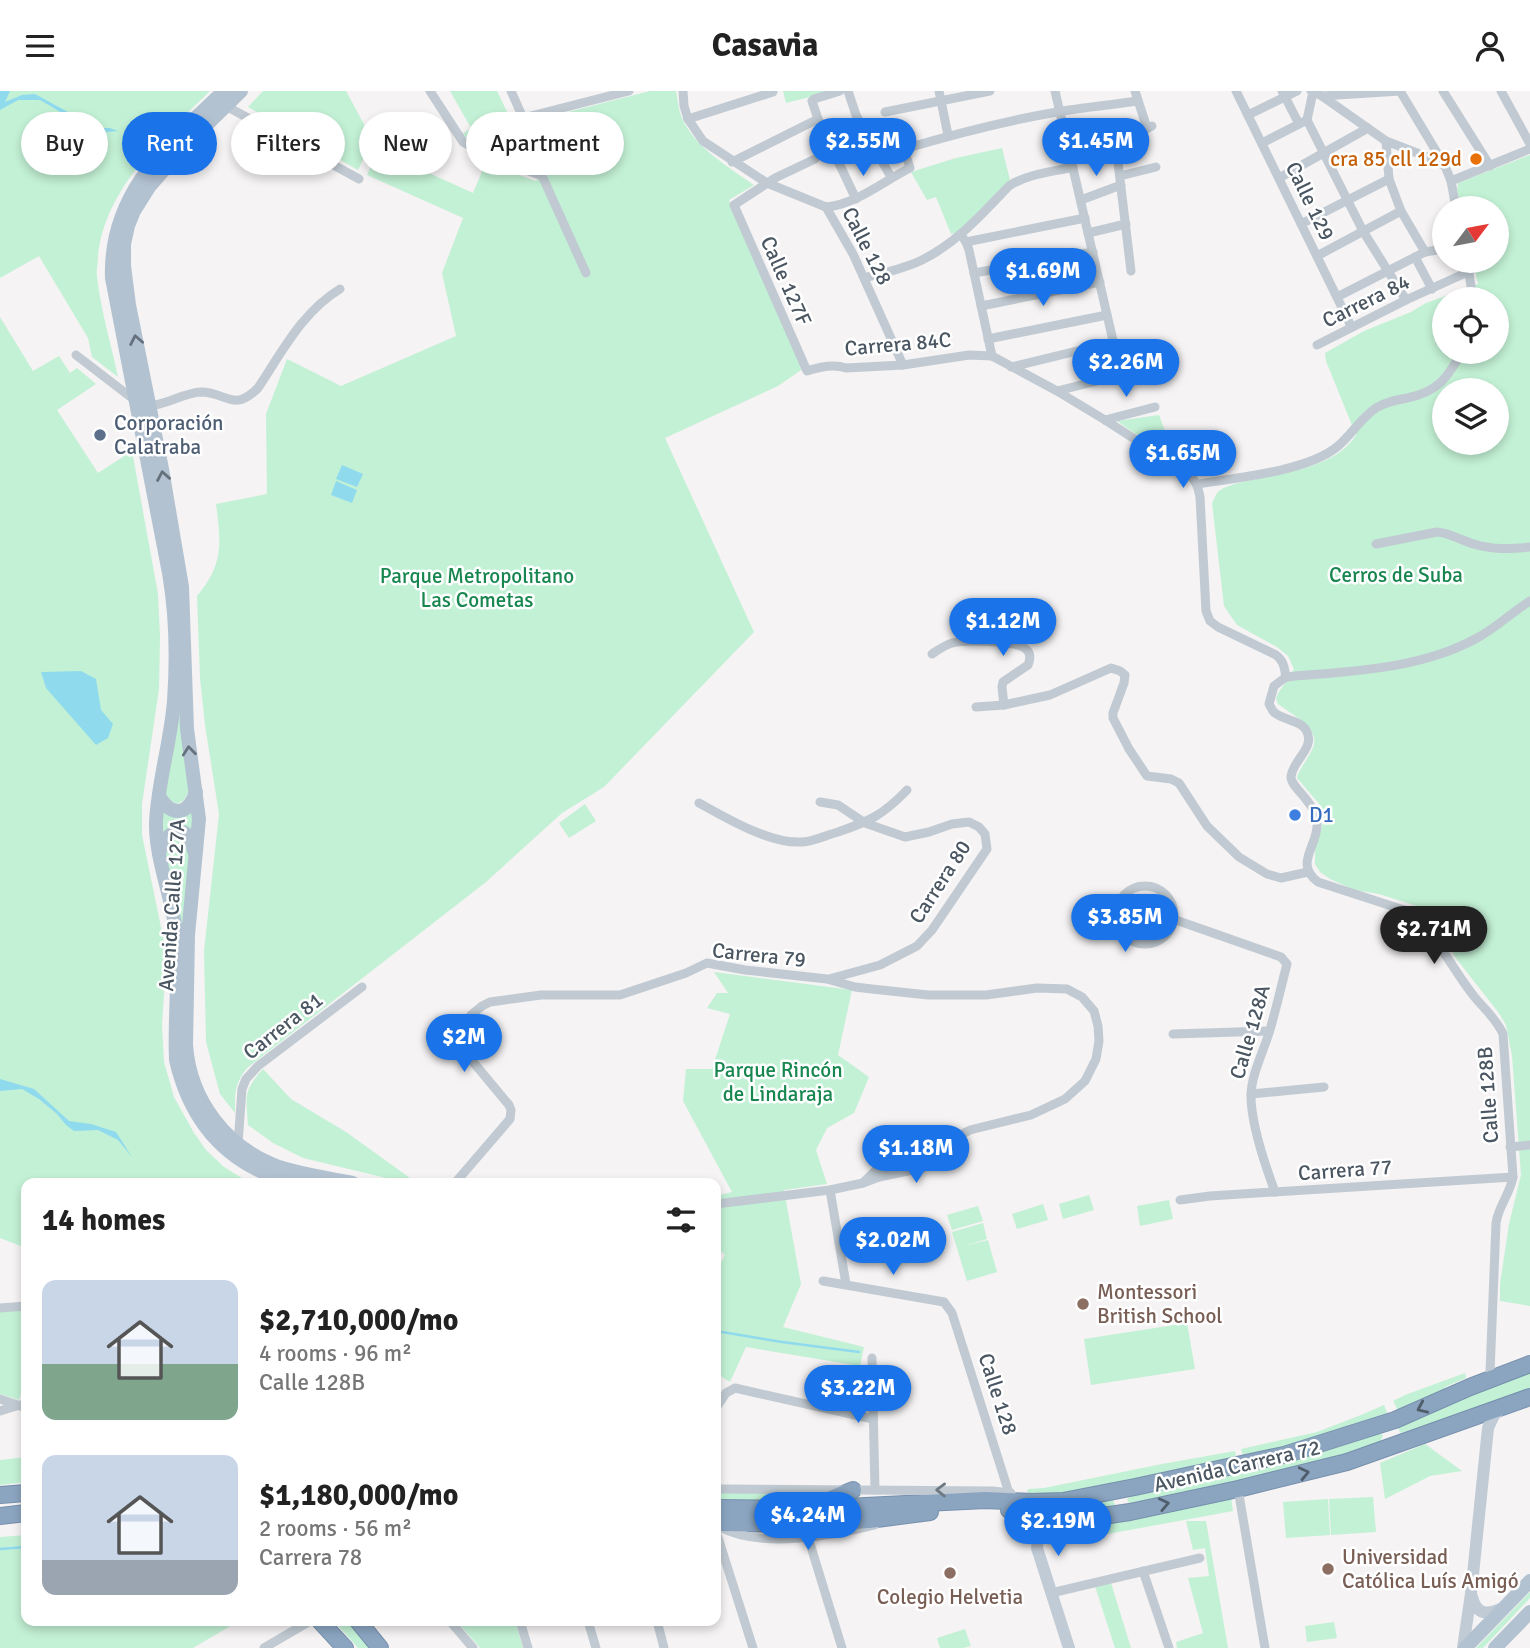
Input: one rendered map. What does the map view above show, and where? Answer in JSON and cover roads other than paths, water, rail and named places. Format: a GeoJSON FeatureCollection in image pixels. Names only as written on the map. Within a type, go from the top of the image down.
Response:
{"type":"FeatureCollection","features":[{"type":"Feature","properties":{"kind":"highway","name":"Avenida Carrera 72"},"geometry":{"type":"LineString","coordinates":[[1470,1387],[1490,1373],[1530,1353]]}},
{"type":"Feature","properties":{"kind":"highway","name":"Avenida Carrera 72"},"geometry":{"type":"LineString","coordinates":[[721,1508],[806,1509],[985,1500],[1063,1501],[1284,1455],[1395,1420],[1530,1364]]}},
{"type":"Feature","properties":{"kind":"highway","name":"Avenida Carrera 72"},"geometry":{"type":"LineString","coordinates":[[721,1524],[803,1524],[1005,1509],[1058,1520],[1080,1520],[1324,1469],[1530,1397]]}},
{"type":"Feature","properties":{"kind":"highway"},"geometry":{"type":"LineString","coordinates":[[1373,1427],[1380,1427],[1387,1433],[1388,1441],[1380,1450]]}},
{"type":"Feature","properties":{"kind":"highway"},"geometry":{"type":"LineString","coordinates":[[1130,1511],[1119,1502],[1122,1495],[1135,1487]]}},
{"type":"Feature","properties":{"kind":"highway"},"geometry":{"type":"LineString","coordinates":[[806,1509],[853,1490]]}},
{"type":"Feature","properties":{"kind":"highway"},"geometry":{"type":"LineString","coordinates":[[0,1495],[21,1493]]}},
{"type":"Feature","properties":{"kind":"highway"},"geometry":{"type":"LineString","coordinates":[[0,1516],[21,1514]]}},
{"type":"Feature","properties":{"kind":"highway"},"geometry":{"type":"LineString","coordinates":[[330,1626],[348,1648]]}},
{"type":"Feature","properties":{"kind":"highway"},"geometry":{"type":"LineString","coordinates":[[362,1626],[378,1648]]}},
{"type":"Feature","properties":{"kind":"main road"},"geometry":{"type":"LineString","coordinates":[[143,405],[125,278],[126,234],[134,211],[149,187],[225,98],[241,91]]}},
{"type":"Feature","properties":{"kind":"main road","name":"Avenida Calle 127A"},"geometry":{"type":"LineString","coordinates":[[143,405],[182,587],[187,729],[199,819],[188,935],[187,1060],[206,1108],[238,1144],[264,1161],[326,1178]]}},
{"type":"Feature","properties":{"kind":"main road","name":"Avenida Calle 127A"},"geometry":{"type":"LineString","coordinates":[[143,405],[173,609],[174,701],[156,824],[176,933],[176,1061],[184,1088],[204,1125],[223,1147],[243,1163],[274,1178]]}},
{"type":"Feature","properties":{"kind":"main road"},"geometry":{"type":"LineString","coordinates":[[159,796],[171,810],[178,811],[190,805],[196,792]]}},
{"type":"Feature","properties":{"kind":"main road"},"geometry":{"type":"LineString","coordinates":[[160,850],[168,835],[182,831],[191,839],[195,856]]}},
{"type":"Feature","properties":{"kind":"main road"},"geometry":{"type":"LineString","coordinates":[[1464,1648],[1530,1581]]}},
{"type":"Feature","properties":{"kind":"main road"},"geometry":{"type":"LineString","coordinates":[[1500,1645],[1530,1612]]}},
{"type":"Feature","properties":{"kind":"main road"},"geometry":{"type":"LineString","coordinates":[[356,1626],[378,1648]]}},
{"type":"Feature","properties":{"kind":"street"},"geometry":{"type":"LineString","coordinates":[[430,91],[463,142],[487,155],[542,176],[586,273]]}},
{"type":"Feature","properties":{"kind":"street"},"geometry":{"type":"LineString","coordinates":[[511,91],[523,118],[601,94],[629,91]]}},
{"type":"Feature","properties":{"kind":"street","name":"Calle 128"},"geometry":{"type":"LineString","coordinates":[[683,91],[688,119],[703,141],[767,183],[826,207],[853,254],[903,365]]}},
{"type":"Feature","properties":{"kind":"street"},"geometry":{"type":"LineString","coordinates":[[838,91],[813,100],[818,120],[856,199]]}},
{"type":"Feature","properties":{"kind":"street"},"geometry":{"type":"LineString","coordinates":[[848,91],[856,115],[891,177]]}},
{"type":"Feature","properties":{"kind":"street"},"geometry":{"type":"LineString","coordinates":[[885,111],[940,96],[990,91]]}},
{"type":"Feature","properties":{"kind":"street"},"geometry":{"type":"LineString","coordinates":[[1055,91],[1121,375],[1057,391]]}},
{"type":"Feature","properties":{"kind":"street"},"geometry":{"type":"LineString","coordinates":[[963,239],[1013,183],[1116,146],[1149,127],[1135,91]]}},
{"type":"Feature","properties":{"kind":"street"},"geometry":{"type":"LineString","coordinates":[[1248,115],[1284,94],[1297,91]]}},
{"type":"Feature","properties":{"kind":"street"},"geometry":{"type":"LineString","coordinates":[[1315,93],[1400,91],[1445,166],[1454,196]]}},
{"type":"Feature","properties":{"kind":"street"},"geometry":{"type":"LineString","coordinates":[[1443,91],[1490,166]]}},
{"type":"Feature","properties":{"kind":"street"},"geometry":{"type":"LineString","coordinates":[[1451,181],[1530,146],[1501,91]]}},
{"type":"Feature","properties":{"kind":"street"},"geometry":{"type":"LineString","coordinates":[[688,119],[773,92]]}},
{"type":"Feature","properties":{"kind":"street","name":"Calle 129"},"geometry":{"type":"LineString","coordinates":[[1240,92],[1248,115],[1351,326]]}},
{"type":"Feature","properties":{"kind":"street"},"geometry":{"type":"LineString","coordinates":[[1262,143],[1303,122],[1315,93]]}},
{"type":"Feature","properties":{"kind":"street"},"geometry":{"type":"LineString","coordinates":[[1315,93],[1386,141],[1445,166]]}},
{"type":"Feature","properties":{"kind":"street"},"geometry":{"type":"LineString","coordinates":[[1284,94],[1324,153],[1363,231],[1406,300]]}},
{"type":"Feature","properties":{"kind":"street"},"geometry":{"type":"LineString","coordinates":[[940,96],[948,135]]}},
{"type":"Feature","properties":{"kind":"street"},"geometry":{"type":"LineString","coordinates":[[225,98],[359,180]]}},
{"type":"Feature","properties":{"kind":"street"},"geometry":{"type":"LineString","coordinates":[[826,207],[856,199],[910,168],[904,149],[948,135],[1060,111],[1138,101]]}},
{"type":"Feature","properties":{"kind":"street"},"geometry":{"type":"LineString","coordinates":[[732,162],[818,120]]}},
{"type":"Feature","properties":{"kind":"street"},"geometry":{"type":"LineString","coordinates":[[1279,178],[1368,128]]}},
{"type":"Feature","properties":{"kind":"street"},"geometry":{"type":"LineString","coordinates":[[1386,141],[1389,179],[1401,211],[1424,252]]}},
{"type":"Feature","properties":{"kind":"street"},"geometry":{"type":"LineString","coordinates":[[1116,146],[1131,271]]}},
{"type":"Feature","properties":{"kind":"street"},"geometry":{"type":"LineString","coordinates":[[767,183],[815,159]]}},
{"type":"Feature","properties":{"kind":"street"},"geometry":{"type":"LineString","coordinates":[[1081,200],[1120,180],[1156,167]]}},
{"type":"Feature","properties":{"kind":"street"},"geometry":{"type":"LineString","coordinates":[[1301,224],[1389,179]]}},
{"type":"Feature","properties":{"kind":"street","name":"Calle 127F"},"geometry":{"type":"LineString","coordinates":[[767,183],[734,205],[807,371]]}},
{"type":"Feature","properties":{"kind":"street"},"geometry":{"type":"LineString","coordinates":[[1317,256],[1401,211]]}},
{"type":"Feature","properties":{"kind":"street"},"geometry":{"type":"LineString","coordinates":[[864,278],[922,260],[963,239],[1085,218]]}},
{"type":"Feature","properties":{"kind":"street"},"geometry":{"type":"LineString","coordinates":[[1088,233],[1126,224]]}},
{"type":"Feature","properties":{"kind":"street"},"geometry":{"type":"LineString","coordinates":[[963,239],[974,273],[992,356],[1057,391],[1189,474],[1198,484],[1206,611],[1210,621],[1218,628],[1276,655],[1284,665],[1286,677]]}},
{"type":"Feature","properties":{"kind":"street"},"geometry":{"type":"LineString","coordinates":[[1337,297],[1424,252],[1432,251]]}},
{"type":"Feature","properties":{"kind":"street"},"geometry":{"type":"LineString","coordinates":[[974,273],[1093,252]]}},
{"type":"Feature","properties":{"kind":"street"},"geometry":{"type":"LineString","coordinates":[[1415,257],[1432,289]]}},
{"type":"Feature","properties":{"kind":"street","name":"Carrera 84"},"geometry":{"type":"LineString","coordinates":[[1436,287],[1466,273]]}},
{"type":"Feature","properties":{"kind":"street"},"geometry":{"type":"LineString","coordinates":[[981,306],[1100,282]]}},
{"type":"Feature","properties":{"kind":"street"},"geometry":{"type":"LineString","coordinates":[[76,355],[143,405],[194,393],[208,393],[238,400],[258,388],[313,310],[340,289]]}},
{"type":"Feature","properties":{"kind":"street","name":"Carrera 84"},"geometry":{"type":"LineString","coordinates":[[1317,345],[1351,326],[1432,289]]}},
{"type":"Feature","properties":{"kind":"street"},"geometry":{"type":"LineString","coordinates":[[988,339],[1107,315]]}},
{"type":"Feature","properties":{"kind":"street"},"geometry":{"type":"LineString","coordinates":[[1011,367],[1114,342]]}},
{"type":"Feature","properties":{"kind":"street","name":"Carrera 84C"},"geometry":{"type":"LineString","coordinates":[[807,371],[817,367],[903,365],[970,355],[992,356]]}},
{"type":"Feature","properties":{"kind":"street"},"geometry":{"type":"LineString","coordinates":[[1198,484],[1297,466],[1317,459],[1337,447],[1376,408],[1387,402],[1432,390],[1442,383],[1454,364]]}},
{"type":"Feature","properties":{"kind":"street"},"geometry":{"type":"LineString","coordinates":[[1105,420],[1155,407]]}},
{"type":"Feature","properties":{"kind":"street"},"geometry":{"type":"LineString","coordinates":[[1376,544],[1444,533],[1471,544],[1494,549],[1530,547]]}},
{"type":"Feature","properties":{"kind":"street"},"geometry":{"type":"LineString","coordinates":[[976,707],[1004,705],[1050,695],[1111,669],[1120,670],[1125,675],[1124,683],[1113,718],[1147,776],[1180,783],[1207,826],[1239,857],[1267,874],[1281,878],[1308,872],[1310,848],[1317,831],[1317,823],[1313,807],[1291,778],[1308,744],[1307,732],[1302,726],[1275,713],[1269,704],[1273,686],[1286,677],[1382,668],[1447,652],[1478,638],[1530,601]]}},
{"type":"Feature","properties":{"kind":"street"},"geometry":{"type":"LineString","coordinates":[[932,654],[951,643],[992,641],[1022,646],[1028,650],[1028,665],[1003,682],[1004,705]]}},
{"type":"Feature","properties":{"kind":"street"},"geometry":{"type":"LineString","coordinates":[[699,803],[754,832],[790,842],[803,842],[865,823],[889,808],[907,790]]}},
{"type":"Feature","properties":{"kind":"street","name":"Carrera 80"},"geometry":{"type":"LineString","coordinates":[[820,802],[838,805],[865,823],[905,837],[951,824],[969,822],[985,834],[986,849],[932,930],[917,946],[880,965],[827,979]]}},
{"type":"Feature","properties":{"kind":"street","name":"Calle 128B"},"geometry":{"type":"LineString","coordinates":[[1308,872],[1318,882],[1404,910],[1416,918],[1500,1027],[1504,1039],[1513,1177],[1496,1223],[1490,1373]]}},
{"type":"Feature","properties":{"kind":"street"},"geometry":{"type":"LineString","coordinates":[[1150,887],[1165,895],[1173,910],[1173,919],[1171,928],[1158,941],[1139,943],[1130,940],[1118,926],[1117,907],[1127,892],[1134,888],[1150,887]]}},
{"type":"Feature","properties":{"kind":"street","name":"Calle 128A"},"geometry":{"type":"LineString","coordinates":[[1173,919],[1281,957],[1287,964],[1251,1094],[1262,1153],[1275,1192]]}},
{"type":"Feature","properties":{"kind":"street","name":"Carrera 79"},"geometry":{"type":"LineString","coordinates":[[459,1178],[510,1119],[509,1105],[469,1057],[461,1034],[471,1015],[490,1002],[541,995],[620,995],[686,973],[706,963],[827,979],[855,987],[928,995],[986,995],[1037,988],[1067,989],[1082,997],[1094,1011],[1099,1041],[1096,1059],[1085,1081],[1065,1099],[1031,1115],[970,1130],[955,1137],[925,1162],[922,1168],[830,1190]]}},
{"type":"Feature","properties":{"kind":"street","name":"Carrera 81"},"geometry":{"type":"LineString","coordinates":[[238,1144],[242,1089],[246,1079],[258,1066],[362,987]]}},
{"type":"Feature","properties":{"kind":"street"},"geometry":{"type":"LineString","coordinates":[[1173,1034],[1269,1031]]}},
{"type":"Feature","properties":{"kind":"street"},"geometry":{"type":"LineString","coordinates":[[1251,1094],[1324,1087]]}},
{"type":"Feature","properties":{"kind":"street"},"geometry":{"type":"LineString","coordinates":[[1510,1147],[1530,1145]]}},
{"type":"Feature","properties":{"kind":"street","name":"Carrera 77"},"geometry":{"type":"LineString","coordinates":[[1180,1200],[1513,1177]]}},
{"type":"Feature","properties":{"kind":"street"},"geometry":{"type":"LineString","coordinates":[[721,1203],[830,1190],[846,1284],[823,1281]]}},
{"type":"Feature","properties":{"kind":"street","name":"Calle 128"},"geometry":{"type":"LineString","coordinates":[[846,1284],[944,1302],[948,1307],[1009,1493]]}},
{"type":"Feature","properties":{"kind":"street"},"geometry":{"type":"LineString","coordinates":[[0,1308],[21,1306]]}},
{"type":"Feature","properties":{"kind":"street"},"geometry":{"type":"LineString","coordinates":[[872,1358],[875,1490]]}},
{"type":"Feature","properties":{"kind":"street"},"geometry":{"type":"LineString","coordinates":[[721,1400],[726,1393],[735,1388],[873,1419]]}},
{"type":"Feature","properties":{"kind":"street"},"geometry":{"type":"LineString","coordinates":[[0,1399],[21,1405]]}},
{"type":"Feature","properties":{"kind":"street"},"geometry":{"type":"LineString","coordinates":[[0,1411],[21,1406]]}},
{"type":"Feature","properties":{"kind":"street"},"geometry":{"type":"LineString","coordinates":[[1464,1648],[1488,1428],[1494,1415],[1503,1406]]}},
{"type":"Feature","properties":{"kind":"street"},"geometry":{"type":"LineString","coordinates":[[1475,1417],[1483,1419],[1488,1428]]}},
{"type":"Feature","properties":{"kind":"street","name":"Avenida Carrera 72"},"geometry":{"type":"LineString","coordinates":[[721,1489],[992,1491],[1009,1493],[1032,1502]]}},
{"type":"Feature","properties":{"kind":"street"},"geometry":{"type":"LineString","coordinates":[[1238,1489],[1265,1648]]}},
{"type":"Feature","properties":{"kind":"street","name":"Avenida Carrera 72"},"geometry":{"type":"LineString","coordinates":[[721,1527],[745,1536],[808,1538],[851,1531],[903,1516]]}},
{"type":"Feature","properties":{"kind":"street"},"geometry":{"type":"LineString","coordinates":[[1058,1520],[1041,1531],[1037,1548],[1069,1648]]}},
{"type":"Feature","properties":{"kind":"street"},"geometry":{"type":"LineString","coordinates":[[808,1538],[842,1648]]}},
{"type":"Feature","properties":{"kind":"street"},"geometry":{"type":"LineString","coordinates":[[1051,1593],[1200,1557]]}},
{"type":"Feature","properties":{"kind":"street"},"geometry":{"type":"LineString","coordinates":[[721,1558],[753,1648]]}},
{"type":"Feature","properties":{"kind":"street"},"geometry":{"type":"LineString","coordinates":[[1143,1571],[1169,1648]]}},
{"type":"Feature","properties":{"kind":"street"},"geometry":{"type":"LineString","coordinates":[[1472,1594],[1475,1606],[1481,1612],[1489,1613],[1504,1608]]}},
{"type":"Feature","properties":{"kind":"street"},"geometry":{"type":"LineString","coordinates":[[264,1648],[301,1626]]}},
{"type":"Feature","properties":{"kind":"street"},"geometry":{"type":"LineString","coordinates":[[454,1626],[473,1648]]}},
{"type":"Feature","properties":{"kind":"street"},"geometry":{"type":"LineString","coordinates":[[521,1626],[528,1648]]}},
{"type":"Feature","properties":{"kind":"street"},"geometry":{"type":"LineString","coordinates":[[589,1626],[596,1648]]}},
{"type":"Feature","properties":{"kind":"street"},"geometry":{"type":"LineString","coordinates":[[658,1626],[664,1648]]}},
{"type":"Feature","properties":{"kind":"water"},"geometry":{"type":"Polygon","coordinates":[[[0,91],[10,91],[5,102],[22,95],[35,94],[68,112],[60,112],[40,100],[18,100],[0,110],[0,91]]]}},
{"type":"Feature","properties":{"kind":"water"},"geometry":{"type":"Polygon","coordinates":[[[342,465],[363,474],[357,487],[336,479],[342,465]]]}},
{"type":"Feature","properties":{"kind":"water"},"geometry":{"type":"Polygon","coordinates":[[[336,481],[357,490],[352,503],[331,495],[336,481]]]}},
{"type":"Feature","properties":{"kind":"water"},"geometry":{"type":"Polygon","coordinates":[[[81,671],[96,679],[101,710],[113,724],[108,738],[96,745],[46,688],[41,672],[81,671]]]}},
{"type":"Feature","properties":{"kind":"water"},"geometry":{"type":"Polygon","coordinates":[[[0,1079],[34,1089],[69,1121],[116,1132],[132,1157],[118,1140],[98,1130],[74,1131],[39,1099],[22,1089],[0,1091],[0,1079]]]}},
{"type":"Feature","properties":{"kind":"waterway"},"geometry":{"type":"LineString","coordinates":[[721,1332],[859,1352]]}},
{"type":"Feature","properties":{"kind":"waterway"},"geometry":{"type":"LineString","coordinates":[[0,1549],[21,1547]]}},
{"type":"Feature","properties":{"kind":"place","name":"cra 85 cll 129d"},"geometry":{"type":"Point","coordinates":[1476,159]}},
{"type":"Feature","properties":{"kind":"place","name":"Corporación Calatraba"},"geometry":{"type":"Point","coordinates":[100,435]}},
{"type":"Feature","properties":{"kind":"place","name":"D1"},"geometry":{"type":"Point","coordinates":[1295,815]}},
{"type":"Feature","properties":{"kind":"place","name":"Montessori British School"},"geometry":{"type":"Point","coordinates":[1083,1304]}},
{"type":"Feature","properties":{"kind":"place","name":"Universidad Católica Luís Amigó"},"geometry":{"type":"Point","coordinates":[1328,1569]}},
{"type":"Feature","properties":{"kind":"place","name":"Colegio Helvetia"},"geometry":{"type":"Point","coordinates":[950,1573]}},
{"type":"Feature","properties":{"kind":"park label","name":"Cerros de Suba"},"geometry":{"type":"Point","coordinates":[1396,575]}},
{"type":"Feature","properties":{"kind":"park label","name":"Parque Metropolitano Las Cometas"},"geometry":{"type":"Point","coordinates":[477,588]}},
{"type":"Feature","properties":{"kind":"park label","name":"Parque Rincón de Lindaraja"},"geometry":{"type":"Point","coordinates":[778,1082]}}]}
